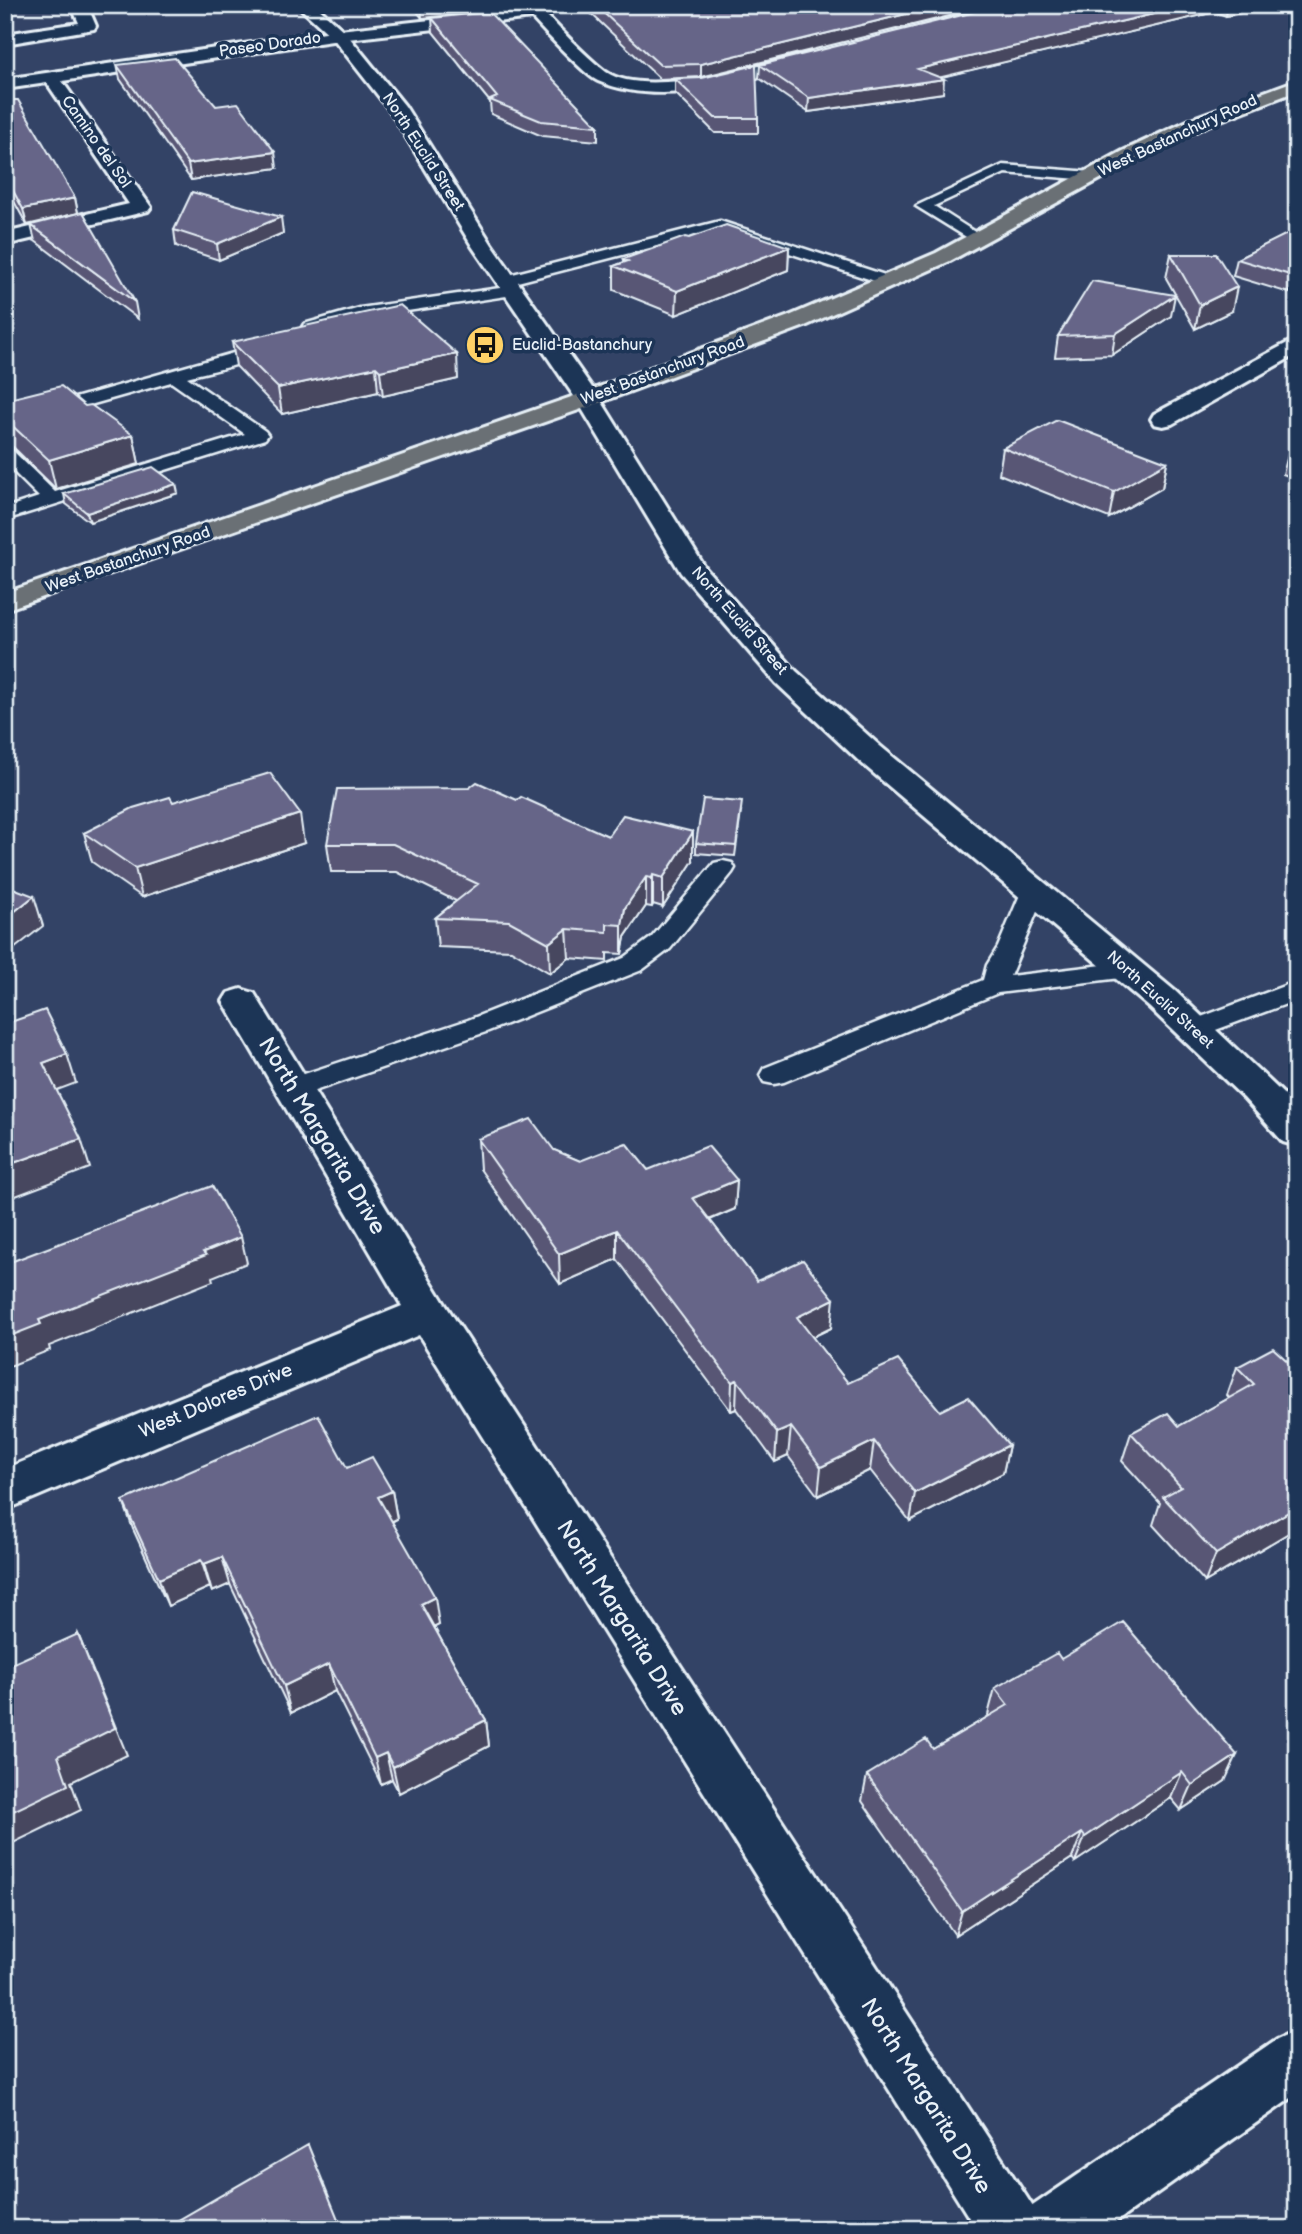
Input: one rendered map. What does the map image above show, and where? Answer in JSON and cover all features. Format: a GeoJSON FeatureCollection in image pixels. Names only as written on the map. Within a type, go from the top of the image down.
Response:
{"type":"FeatureCollection","features":[{"type":"Feature","properties":{"kind":"main road","name":"West Bastanchury Road"},"geometry":{"type":"LineString","coordinates":[[5,602],[588,399],[797,321],[976,239],[1091,176],[1202,121],[1297,85]]}},
{"type":"Feature","properties":{"kind":"street"},"geometry":{"type":"LineString","coordinates":[[5,39],[88,26],[79,5]]}},
{"type":"Feature","properties":{"kind":"street","name":"North Euclid Street"},"geometry":{"type":"LineString","coordinates":[[304,5],[338,35],[399,110],[510,286],[588,399],[695,573],[786,677],[869,753],[1128,970],[1194,1029],[1297,1132]]}},
{"type":"Feature","properties":{"kind":"street"},"geometry":{"type":"LineString","coordinates":[[531,9],[602,77],[640,87],[701,85],[823,55]]}},
{"type":"Feature","properties":{"kind":"street","name":"Paseo Dorado"},"geometry":{"type":"LineString","coordinates":[[5,84],[531,9]]}},
{"type":"Feature","properties":{"kind":"street","name":"Camino del Sol"},"geometry":{"type":"LineString","coordinates":[[5,239],[141,207],[52,78]]}},
{"type":"Feature","properties":{"kind":"street"},"geometry":{"type":"LineString","coordinates":[[1163,419],[1297,345]]}},
{"type":"Feature","properties":{"kind":"street","name":"North Margarita Drive"},"geometry":{"type":"LineString","coordinates":[[241,1001],[428,1313],[1011,2229]]}},
{"type":"Feature","properties":{"kind":"street","name":"West Dolores Drive"},"geometry":{"type":"LineString","coordinates":[[5,1490],[428,1313]]}},
{"type":"Feature","properties":{"kind":"street"},"geometry":{"type":"LineString","coordinates":[[1053,2229],[1297,2059]]}},
{"type":"Feature","properties":{"kind":"lane"},"geometry":{"type":"LineString","coordinates":[[976,239],[923,206],[1003,169],[1091,176]]}},
{"type":"Feature","properties":{"kind":"lane"},"geometry":{"type":"LineString","coordinates":[[5,424],[250,354],[300,330],[360,313],[510,286],[720,225],[888,281]]}},
{"type":"Feature","properties":{"kind":"lane"},"geometry":{"type":"LineString","coordinates":[[5,514],[259,435],[174,376]]}},
{"type":"Feature","properties":{"kind":"lane"},"geometry":{"type":"LineString","coordinates":[[5,453],[52,499]]}},
{"type":"Feature","properties":{"kind":"lane"},"geometry":{"type":"LineString","coordinates":[[293,1088],[477,1026],[633,964],[661,943],[723,868]]}},
{"type":"Feature","properties":{"kind":"lane"},"geometry":{"type":"LineString","coordinates":[[995,985],[1000,965],[1011,947],[1034,890]]}},
{"type":"Feature","properties":{"kind":"lane"},"geometry":{"type":"LineString","coordinates":[[774,1075],[995,985],[1023,984],[1128,970]]}},
{"type":"Feature","properties":{"kind":"lane"},"geometry":{"type":"LineString","coordinates":[[1194,1029],[1297,990]]}},
{"type":"Feature","properties":{"kind":"building"},"geometry":{"type":"Polygon","coordinates":[[[595,5],[943,5],[701,64],[660,65],[595,5]]]}},
{"type":"Feature","properties":{"kind":"building"},"geometry":{"type":"Polygon","coordinates":[[[1003,5],[1192,5],[918,69],[944,79],[809,98],[760,65],[1003,5]]]}},
{"type":"Feature","properties":{"kind":"building"},"geometry":{"type":"Polygon","coordinates":[[[489,12],[598,126],[541,121],[490,100],[497,97],[432,18],[489,12]]]}},
{"type":"Feature","properties":{"kind":"building"},"geometry":{"type":"Polygon","coordinates":[[[175,58],[216,106],[238,103],[275,152],[188,164],[117,65],[175,58]]]}},
{"type":"Feature","properties":{"kind":"building"},"geometry":{"type":"Polygon","coordinates":[[[756,65],[758,118],[715,118],[675,79],[702,78],[756,65]]]}},
{"type":"Feature","properties":{"kind":"building"},"geometry":{"type":"Polygon","coordinates":[[[5,91],[10,100],[18,100],[75,198],[23,209],[5,176],[5,91]]]}},
{"type":"Feature","properties":{"kind":"building"},"geometry":{"type":"Polygon","coordinates":[[[192,192],[281,217],[217,244],[174,230],[192,192]]]}},
{"type":"Feature","properties":{"kind":"building"},"geometry":{"type":"Polygon","coordinates":[[[83,212],[135,302],[31,225],[83,212]]]}},
{"type":"Feature","properties":{"kind":"building"},"geometry":{"type":"Polygon","coordinates":[[[726,225],[789,247],[677,291],[614,266],[628,261],[624,259],[726,225]]]}},
{"type":"Feature","properties":{"kind":"building"},"geometry":{"type":"Polygon","coordinates":[[[1297,229],[1297,274],[1293,276],[1237,259],[1297,229]]]}},
{"type":"Feature","properties":{"kind":"building"},"geometry":{"type":"Polygon","coordinates":[[[1171,254],[1216,254],[1237,287],[1200,305],[1171,254]]]}},
{"type":"Feature","properties":{"kind":"building"},"geometry":{"type":"Polygon","coordinates":[[[1092,281],[1175,295],[1115,334],[1058,336],[1092,281]]]}},
{"type":"Feature","properties":{"kind":"building"},"geometry":{"type":"Polygon","coordinates":[[[400,305],[457,354],[380,371],[376,367],[278,388],[232,342],[400,305]]]}},
{"type":"Feature","properties":{"kind":"building"},"geometry":{"type":"Polygon","coordinates":[[[61,386],[85,406],[91,405],[133,435],[49,460],[5,419],[5,400],[61,386]]]}},
{"type":"Feature","properties":{"kind":"building"},"geometry":{"type":"Polygon","coordinates":[[[1057,420],[1167,462],[1114,492],[1003,448],[1057,420]]]}},
{"type":"Feature","properties":{"kind":"building"},"geometry":{"type":"Polygon","coordinates":[[[1297,427],[1297,456],[1288,453],[1297,427]]]}},
{"type":"Feature","properties":{"kind":"building"},"geometry":{"type":"Polygon","coordinates":[[[153,467],[176,484],[87,513],[64,494],[153,467]]]}},
{"type":"Feature","properties":{"kind":"building"},"geometry":{"type":"Polygon","coordinates":[[[270,773],[300,814],[135,868],[84,833],[133,808],[170,797],[173,802],[270,773]]]}},
{"type":"Feature","properties":{"kind":"building"},"geometry":{"type":"Polygon","coordinates":[[[477,782],[517,800],[521,797],[608,836],[623,815],[693,832],[663,878],[653,875],[652,878],[646,877],[625,908],[622,925],[607,924],[607,932],[567,929],[549,943],[509,921],[435,918],[478,884],[393,844],[327,844],[337,789],[469,788],[477,782]]]}},
{"type":"Feature","properties":{"kind":"building"},"geometry":{"type":"Polygon","coordinates":[[[703,799],[742,802],[736,846],[696,843],[703,799]]]}},
{"type":"Feature","properties":{"kind":"building"},"geometry":{"type":"Polygon","coordinates":[[[5,885],[34,896],[5,919],[5,885]]]}},
{"type":"Feature","properties":{"kind":"building"},"geometry":{"type":"Polygon","coordinates":[[[45,1010],[67,1054],[43,1063],[81,1139],[5,1166],[5,1024],[45,1010]]]}},
{"type":"Feature","properties":{"kind":"building"},"geometry":{"type":"Polygon","coordinates":[[[531,1119],[554,1150],[580,1161],[626,1143],[648,1170],[708,1146],[737,1180],[693,1198],[757,1281],[803,1260],[834,1299],[797,1317],[848,1383],[898,1360],[940,1411],[968,1397],[1009,1445],[915,1493],[874,1441],[821,1467],[791,1427],[777,1433],[737,1380],[732,1382],[617,1230],[559,1254],[478,1139],[531,1119]]]}},
{"type":"Feature","properties":{"kind":"building"},"geometry":{"type":"Polygon","coordinates":[[[212,1186],[241,1237],[203,1252],[206,1255],[39,1320],[41,1324],[5,1338],[5,1264],[212,1186]]]}},
{"type":"Feature","properties":{"kind":"building"},"geometry":{"type":"Polygon","coordinates":[[[1273,1348],[1294,1367],[1297,1366],[1297,1507],[1216,1554],[1163,1497],[1181,1487],[1131,1433],[1168,1413],[1179,1426],[1254,1384],[1237,1367],[1273,1348]]]}},
{"type":"Feature","properties":{"kind":"building"},"geometry":{"type":"Polygon","coordinates":[[[318,1415],[347,1468],[372,1457],[392,1491],[378,1497],[435,1597],[421,1604],[486,1720],[393,1767],[386,1753],[375,1758],[329,1664],[284,1686],[222,1557],[204,1564],[201,1560],[159,1579],[123,1501],[318,1415]]]}},
{"type":"Feature","properties":{"kind":"building"},"geometry":{"type":"Polygon","coordinates":[[[1123,1622],[1237,1755],[1192,1785],[1182,1772],[1085,1837],[1082,1833],[962,1911],[867,1775],[926,1739],[933,1749],[1008,1705],[995,1688],[1057,1653],[1061,1659],[1123,1622]]]}},
{"type":"Feature","properties":{"kind":"building"},"geometry":{"type":"Polygon","coordinates":[[[78,1634],[115,1728],[58,1756],[68,1785],[5,1815],[5,1667],[78,1634]]]}},
{"type":"Feature","properties":{"kind":"building"},"geometry":{"type":"Polygon","coordinates":[[[308,2145],[342,2229],[163,2229],[308,2145]]]}},
{"type":"Feature","properties":{"kind":"place","name":"Euclid-Bastanchury"},"geometry":{"type":"Point","coordinates":[485,345]}}]}
